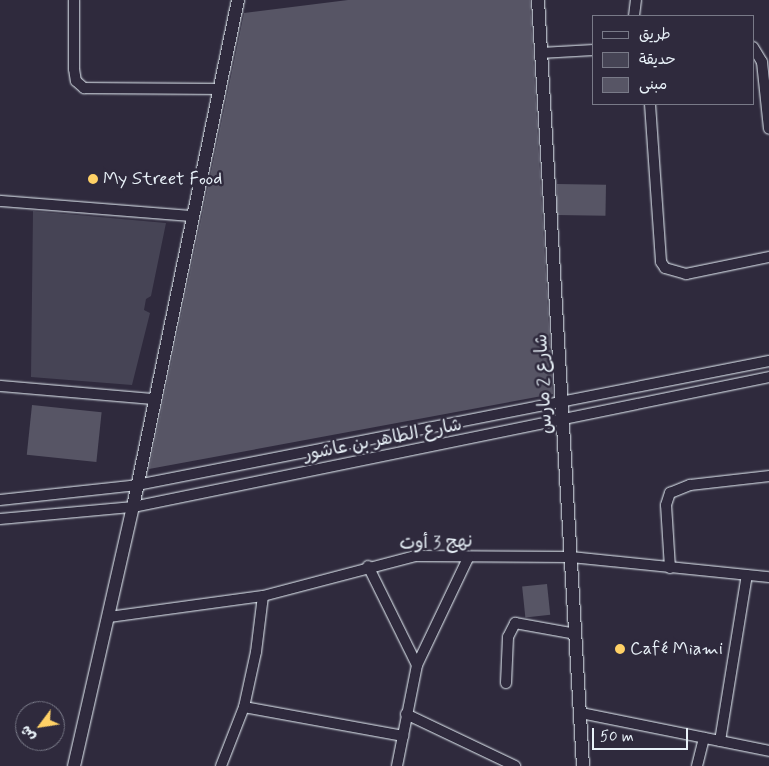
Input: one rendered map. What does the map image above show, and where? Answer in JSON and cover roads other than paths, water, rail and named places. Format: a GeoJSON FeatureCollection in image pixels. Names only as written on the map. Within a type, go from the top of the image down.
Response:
{"type":"FeatureCollection","features":[{"type":"Feature","properties":{"kind":"street"},"geometry":{"type":"LineString","coordinates":[[74,0],[74,70],[76,81],[84,88],[219,89]]}},
{"type":"Feature","properties":{"kind":"street"},"geometry":{"type":"LineString","coordinates":[[74,766],[133,507],[153,400],[238,0]]}},
{"type":"Feature","properties":{"kind":"street","name":"شارع 2 مارس"},"geometry":{"type":"LineString","coordinates":[[538,0],[583,766]]}},
{"type":"Feature","properties":{"kind":"street"},"geometry":{"type":"LineString","coordinates":[[634,15],[636,0]]}},
{"type":"Feature","properties":{"kind":"street"},"geometry":{"type":"LineString","coordinates":[[754,49],[762,62],[769,129]]}},
{"type":"Feature","properties":{"kind":"street"},"geometry":{"type":"LineString","coordinates":[[541,53],[592,50]]}},
{"type":"Feature","properties":{"kind":"street"},"geometry":{"type":"LineString","coordinates":[[650,105],[661,262],[665,268],[686,274],[769,257]]}},
{"type":"Feature","properties":{"kind":"street"},"geometry":{"type":"LineString","coordinates":[[0,201],[192,216]]}},
{"type":"Feature","properties":{"kind":"street","name":"شارع الطاهر بن عاشور"},"geometry":{"type":"LineString","coordinates":[[0,500],[137,485],[769,361]]}},
{"type":"Feature","properties":{"kind":"street","name":"شارع الطاهر بن عاشور"},"geometry":{"type":"LineString","coordinates":[[0,519],[133,507],[769,377]]}},
{"type":"Feature","properties":{"kind":"street"},"geometry":{"type":"LineString","coordinates":[[0,386],[153,400]]}},
{"type":"Feature","properties":{"kind":"street"},"geometry":{"type":"LineString","coordinates":[[670,568],[666,505],[670,493],[690,485],[769,476]]}},
{"type":"Feature","properties":{"kind":"street","name":"نهج 3 أوت"},"geometry":{"type":"LineString","coordinates":[[109,618],[263,596],[368,566],[416,556],[468,558],[571,557],[769,577]]}},
{"type":"Feature","properties":{"kind":"street"},"geometry":{"type":"LineString","coordinates":[[397,766],[417,665],[468,558]]}},
{"type":"Feature","properties":{"kind":"street"},"geometry":{"type":"LineString","coordinates":[[368,566],[417,665]]}},
{"type":"Feature","properties":{"kind":"street"},"geometry":{"type":"LineString","coordinates":[[720,741],[747,575]]}},
{"type":"Feature","properties":{"kind":"street"},"geometry":{"type":"LineString","coordinates":[[220,766],[244,707],[256,652],[263,596]]}},
{"type":"Feature","properties":{"kind":"street"},"geometry":{"type":"LineString","coordinates":[[506,683],[508,637],[515,623],[576,634]]}},
{"type":"Feature","properties":{"kind":"street"},"geometry":{"type":"LineString","coordinates":[[244,707],[403,736]]}},
{"type":"Feature","properties":{"kind":"street"},"geometry":{"type":"LineString","coordinates":[[580,713],[769,751]]}},
{"type":"Feature","properties":{"kind":"street"},"geometry":{"type":"LineString","coordinates":[[406,714],[515,766]]}},
{"type":"Feature","properties":{"kind":"street"},"geometry":{"type":"LineString","coordinates":[[697,766],[704,738]]}},
{"type":"Feature","properties":{"kind":"place","name":"My Street Food"},"geometry":{"type":"Point","coordinates":[93,179]}},
{"type":"Feature","properties":{"kind":"place","name":"Café Miami"},"geometry":{"type":"Point","coordinates":[620,649]}}]}
